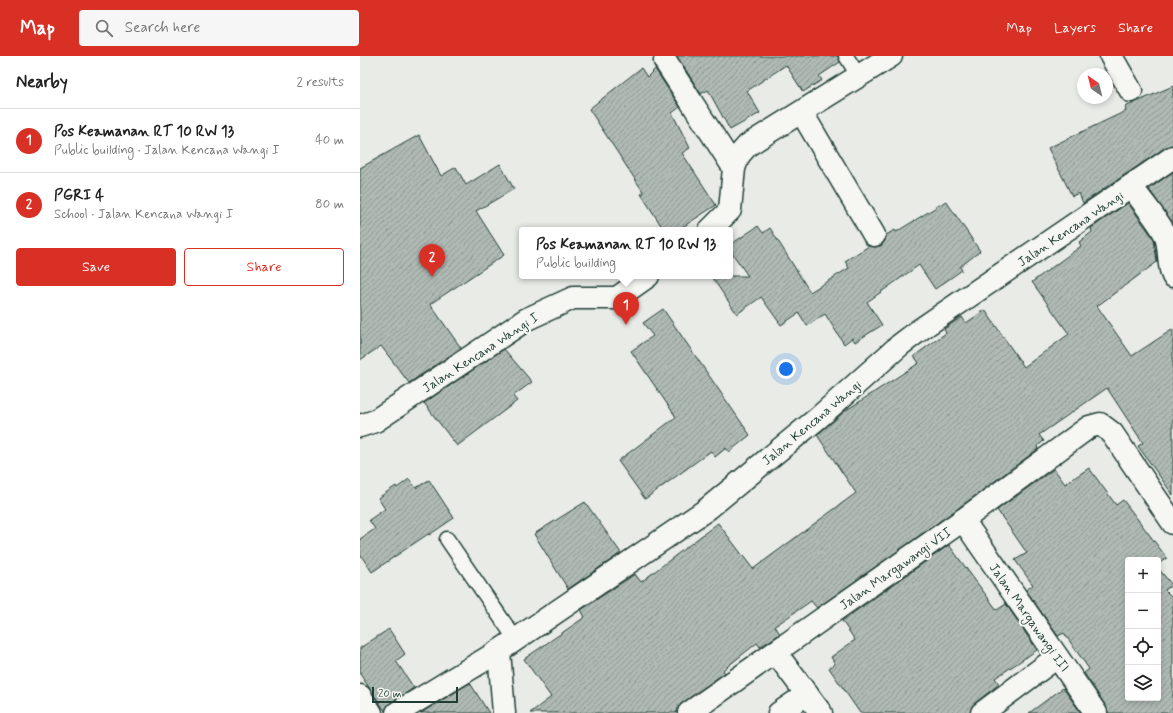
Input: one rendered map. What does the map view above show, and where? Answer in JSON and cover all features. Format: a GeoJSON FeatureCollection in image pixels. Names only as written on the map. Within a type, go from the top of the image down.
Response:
{"type":"FeatureCollection","features":[{"type":"Feature","properties":{"kind":"street"},"geometry":{"type":"LineString","coordinates":[[713,227],[730,210],[734,168],[739,155],[748,145],[802,113],[891,56]]}},
{"type":"Feature","properties":{"kind":"street"},"geometry":{"type":"LineString","coordinates":[[1111,56],[1131,91]]}},
{"type":"Feature","properties":{"kind":"street"},"geometry":{"type":"LineString","coordinates":[[665,61],[734,168]]}},
{"type":"Feature","properties":{"kind":"street"},"geometry":{"type":"LineString","coordinates":[[802,113],[874,236]]}},
{"type":"Feature","properties":{"kind":"street","name":"Jalan Kencana Wangi"},"geometry":{"type":"LineString","coordinates":[[397,713],[508,646],[706,510],[818,418],[900,345],[921,329],[1173,157]]}},
{"type":"Feature","properties":{"kind":"street"},"geometry":{"type":"LineString","coordinates":[[1131,186],[1165,234],[1169,248],[1170,269],[1173,276]]}},
{"type":"Feature","properties":{"kind":"street","name":"Jalan Kencana Wangi I"},"geometry":{"type":"LineString","coordinates":[[360,426],[375,420],[527,319],[572,298],[617,298],[644,279]]}},
{"type":"Feature","properties":{"kind":"street","name":"Jalan Margawangi VII"},"geometry":{"type":"LineString","coordinates":[[689,713],[963,520],[1089,427],[1100,424],[1112,433],[1173,523]]}},
{"type":"Feature","properties":{"kind":"street","name":"Jalan Margawangi III"},"geometry":{"type":"LineString","coordinates":[[963,520],[1096,713]]}},
{"type":"Feature","properties":{"kind":"street"},"geometry":{"type":"LineString","coordinates":[[504,713],[508,646]]}},
{"type":"Feature","properties":{"kind":"street"},"geometry":{"type":"LineString","coordinates":[[776,653],[821,713]]}},
{"type":"Feature","properties":{"kind":"street"},"geometry":{"type":"LineString","coordinates":[[982,713],[1057,657]]}},
{"type":"Feature","properties":{"kind":"street"},"geometry":{"type":"LineString","coordinates":[[779,713],[807,694]]}},
{"type":"Feature","properties":{"kind":"street"},"geometry":{"type":"LineString","coordinates":[[360,696],[371,713]]}},
{"type":"Feature","properties":{"kind":"lane"},"geometry":{"type":"LineString","coordinates":[[846,56],[859,77]]}},
{"type":"Feature","properties":{"kind":"lane"},"geometry":{"type":"LineString","coordinates":[[446,538],[508,646]]}},
{"type":"Feature","properties":{"kind":"building"},"geometry":{"type":"Polygon","coordinates":[[[677,56],[838,56],[840,62],[819,76],[822,80],[803,92],[786,65],[747,91],[760,113],[730,130],[708,90],[701,94],[677,56]]]}},
{"type":"Feature","properties":{"kind":"building"},"geometry":{"type":"Polygon","coordinates":[[[641,68],[647,77],[655,69],[680,107],[672,113],[690,148],[682,153],[716,205],[683,227],[662,227],[641,194],[644,193],[589,109],[641,68]]]}},
{"type":"Feature","properties":{"kind":"building"},"geometry":{"type":"Polygon","coordinates":[[[1173,86],[1173,145],[1166,147],[1083,203],[1079,193],[1072,196],[1048,148],[1126,111],[1125,107],[1173,86]]]}},
{"type":"Feature","properties":{"kind":"building"},"geometry":{"type":"Polygon","coordinates":[[[419,135],[441,176],[456,167],[466,185],[500,164],[514,189],[476,211],[504,255],[430,304],[461,348],[409,383],[381,346],[360,360],[360,168],[419,135]]]}},
{"type":"Feature","properties":{"kind":"building"},"geometry":{"type":"Polygon","coordinates":[[[1173,172],[1173,223],[1149,189],[1173,172]]]}},
{"type":"Feature","properties":{"kind":"building"},"geometry":{"type":"Polygon","coordinates":[[[946,201],[980,251],[960,267],[962,270],[935,289],[919,265],[867,302],[882,325],[855,342],[852,338],[844,344],[825,314],[807,326],[799,313],[781,325],[761,297],[737,314],[713,279],[733,279],[733,276],[748,276],[733,254],[733,243],[758,226],[763,233],[770,228],[810,292],[849,268],[845,261],[869,246],[881,246],[885,241],[886,235],[895,230],[896,232],[946,201]]]}},
{"type":"Feature","properties":{"kind":"building"},"geometry":{"type":"Polygon","coordinates":[[[1128,203],[1154,239],[1157,262],[1097,306],[1132,356],[1173,329],[1173,495],[1138,446],[1143,443],[1107,388],[1039,435],[1044,441],[1037,446],[1038,449],[960,507],[817,608],[811,601],[775,626],[780,634],[760,647],[757,643],[723,670],[725,673],[682,703],[676,713],[530,713],[551,697],[524,659],[585,617],[581,610],[635,574],[641,582],[718,523],[753,569],[856,493],[817,435],[845,411],[919,363],[914,356],[946,333],[944,329],[962,317],[966,323],[985,310],[1024,367],[1069,334],[1032,282],[1081,246],[1079,242],[1092,232],[1091,228],[1128,203]]]}},
{"type":"Feature","properties":{"kind":"building"},"geometry":{"type":"Polygon","coordinates":[[[663,309],[750,435],[729,452],[726,448],[715,457],[711,451],[645,499],[618,461],[676,417],[631,351],[653,336],[643,323],[663,309]]]}},
{"type":"Feature","properties":{"kind":"building"},"geometry":{"type":"Polygon","coordinates":[[[504,349],[532,382],[513,396],[517,401],[457,446],[424,403],[504,349]]]}},
{"type":"Feature","properties":{"kind":"building"},"geometry":{"type":"Polygon","coordinates":[[[1089,468],[1116,505],[1123,500],[1167,558],[1161,562],[1161,557],[1125,557],[1125,701],[1161,701],[1161,572],[1172,585],[1165,590],[1173,598],[1173,713],[1108,713],[1106,706],[1084,673],[1089,669],[1064,633],[1058,636],[1026,590],[1033,585],[1015,560],[1027,553],[997,510],[1054,469],[1065,484],[1089,468]]]}},
{"type":"Feature","properties":{"kind":"building"},"geometry":{"type":"Polygon","coordinates":[[[409,479],[416,488],[429,480],[454,518],[372,572],[360,554],[360,539],[375,529],[369,520],[385,509],[378,498],[396,486],[397,488],[409,479]]]}},
{"type":"Feature","properties":{"kind":"building"},"geometry":{"type":"Polygon","coordinates":[[[585,502],[621,553],[568,589],[534,534],[585,502]]]}},
{"type":"Feature","properties":{"kind":"building"},"geometry":{"type":"Polygon","coordinates":[[[949,545],[997,610],[1006,604],[1037,650],[995,678],[999,684],[975,703],[970,713],[860,713],[829,668],[835,664],[831,657],[855,640],[842,621],[949,545]]]}},
{"type":"Feature","properties":{"kind":"building"},"geometry":{"type":"Polygon","coordinates":[[[389,629],[405,654],[396,661],[414,688],[390,703],[385,711],[360,674],[360,648],[389,629]]]}},
{"type":"Feature","properties":{"kind":"building"},"geometry":{"type":"Polygon","coordinates":[[[470,683],[489,713],[421,713],[470,683]]]}},
{"type":"Feature","properties":{"kind":"building"},"geometry":{"type":"Polygon","coordinates":[[[1063,688],[1081,713],[1029,713],[1063,688]]]}},
{"type":"Feature","properties":{"kind":"place","name":"PGRI 4"},"geometry":{"type":"Point","coordinates":[432,277]}},
{"type":"Feature","properties":{"kind":"place","name":"Pos Keamanan RT 10 RW 13"},"geometry":{"type":"Point","coordinates":[626,325]}}]}
